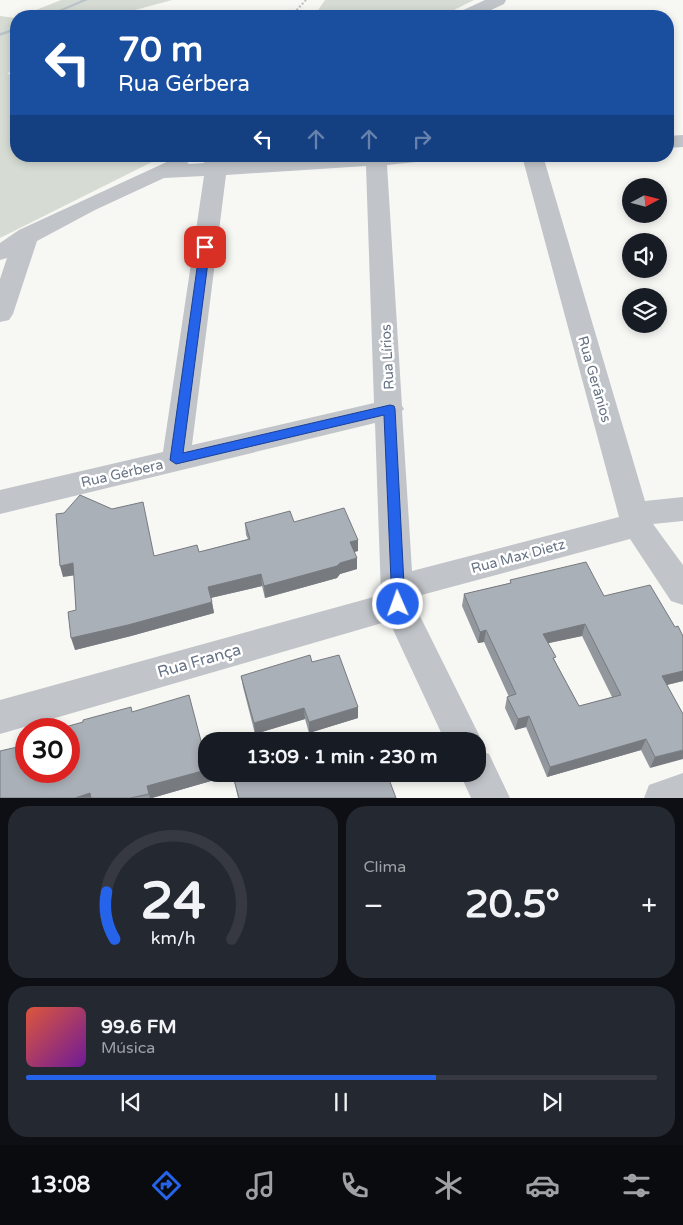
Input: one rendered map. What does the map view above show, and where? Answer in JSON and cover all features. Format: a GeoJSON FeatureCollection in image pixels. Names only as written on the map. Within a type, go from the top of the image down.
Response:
{"type":"FeatureCollection","features":[{"type":"Feature","properties":{"kind":"street"},"geometry":{"type":"LineString","coordinates":[[477,10],[498,0]]}},
{"type":"Feature","properties":{"kind":"street"},"geometry":{"type":"LineString","coordinates":[[0,253],[27,236],[96,201],[183,162]]}},
{"type":"Feature","properties":{"kind":"street"},"geometry":{"type":"LineString","coordinates":[[162,172],[215,163],[247,162]]}},
{"type":"Feature","properties":{"kind":"street","name":"Rua Lírios"},"geometry":{"type":"LineString","coordinates":[[377,162],[398,596]]}},
{"type":"Feature","properties":{"kind":"street","name":"Rua Gerânios"},"geometry":{"type":"LineString","coordinates":[[534,162],[635,520],[683,591]]}},
{"type":"Feature","properties":{"kind":"street"},"geometry":{"type":"LineString","coordinates":[[176,460],[215,163]]}},
{"type":"Feature","properties":{"kind":"street"},"geometry":{"type":"LineString","coordinates":[[0,314],[27,236]]}},
{"type":"Feature","properties":{"kind":"street","name":"Rua Gérbera"},"geometry":{"type":"LineString","coordinates":[[0,502],[390,409]]}},
{"type":"Feature","properties":{"kind":"street","name":"Rua Max Dietz"},"geometry":{"type":"LineString","coordinates":[[398,596],[635,520],[683,509]]}},
{"type":"Feature","properties":{"kind":"street"},"geometry":{"type":"LineString","coordinates":[[398,596],[460,732]]}},
{"type":"Feature","properties":{"kind":"street","name":"Rua França"},"geometry":{"type":"LineString","coordinates":[[0,717],[398,596]]}},
{"type":"Feature","properties":{"kind":"street"},"geometry":{"type":"LineString","coordinates":[[484,782],[491,798]]}},
{"type":"Feature","properties":{"kind":"street"},"geometry":{"type":"LineString","coordinates":[[663,798],[683,792]]}},
{"type":"Feature","properties":{"kind":"path"},"geometry":{"type":"LineString","coordinates":[[297,10],[306,0]]}},
{"type":"Feature","properties":{"kind":"shaded area"},"geometry":{"type":"Polygon","coordinates":[[[61,0],[172,0],[135,10],[36,10],[61,0]]]}},
{"type":"Feature","properties":{"kind":"shaded area"},"geometry":{"type":"Polygon","coordinates":[[[325,0],[474,0],[454,10],[318,10],[325,0]]]}},
{"type":"Feature","properties":{"kind":"shaded area"},"geometry":{"type":"Polygon","coordinates":[[[0,16],[10,17],[10,72],[7,74],[10,74],[10,162],[152,162],[0,238],[0,16]]]}},
{"type":"Feature","properties":{"kind":"building"},"geometry":{"type":"Polygon","coordinates":[[[80,495],[112,509],[143,502],[154,556],[197,545],[199,552],[250,539],[245,523],[290,511],[294,522],[344,508],[358,540],[350,542],[357,558],[340,563],[337,566],[264,586],[261,574],[208,587],[212,602],[128,625],[71,638],[68,612],[76,610],[73,563],[60,566],[56,514],[64,513],[80,495]]]}},
{"type":"Feature","properties":{"kind":"building"},"geometry":{"type":"Polygon","coordinates":[[[586,562],[604,596],[650,585],[675,627],[678,626],[683,636],[683,671],[662,676],[683,714],[683,750],[655,757],[646,739],[550,767],[529,716],[518,719],[507,697],[516,694],[486,630],[480,632],[464,594],[511,583],[510,580],[586,562]],[[585,624],[543,634],[556,657],[553,658],[579,706],[621,695],[585,624]]]}},
{"type":"Feature","properties":{"kind":"building"},"geometry":{"type":"Polygon","coordinates":[[[310,655],[312,662],[339,655],[358,707],[309,722],[304,708],[254,723],[241,676],[310,655]]]}},
{"type":"Feature","properties":{"kind":"building"},"geometry":{"type":"Polygon","coordinates":[[[189,695],[199,732],[198,772],[147,786],[149,794],[130,798],[91,798],[90,793],[75,798],[0,798],[0,751],[15,748],[15,783],[80,783],[80,723],[83,720],[131,707],[132,712],[189,695]]]}},
{"type":"Feature","properties":{"kind":"building"},"geometry":{"type":"Polygon","coordinates":[[[235,782],[390,782],[396,798],[239,798],[235,782]]]}},
{"type":"Feature","properties":{"kind":"waterway"},"geometry":{"type":"LineString","coordinates":[[62,10],[86,0]]}},
{"type":"Feature","properties":{"kind":"waterway"},"geometry":{"type":"LineString","coordinates":[[0,35],[10,31]]}},
{"type":"Feature","properties":{"kind":"route"},"geometry":{"type":"LineString","coordinates":[[205,247],[176,460],[390,409],[398,604]]}}]}
